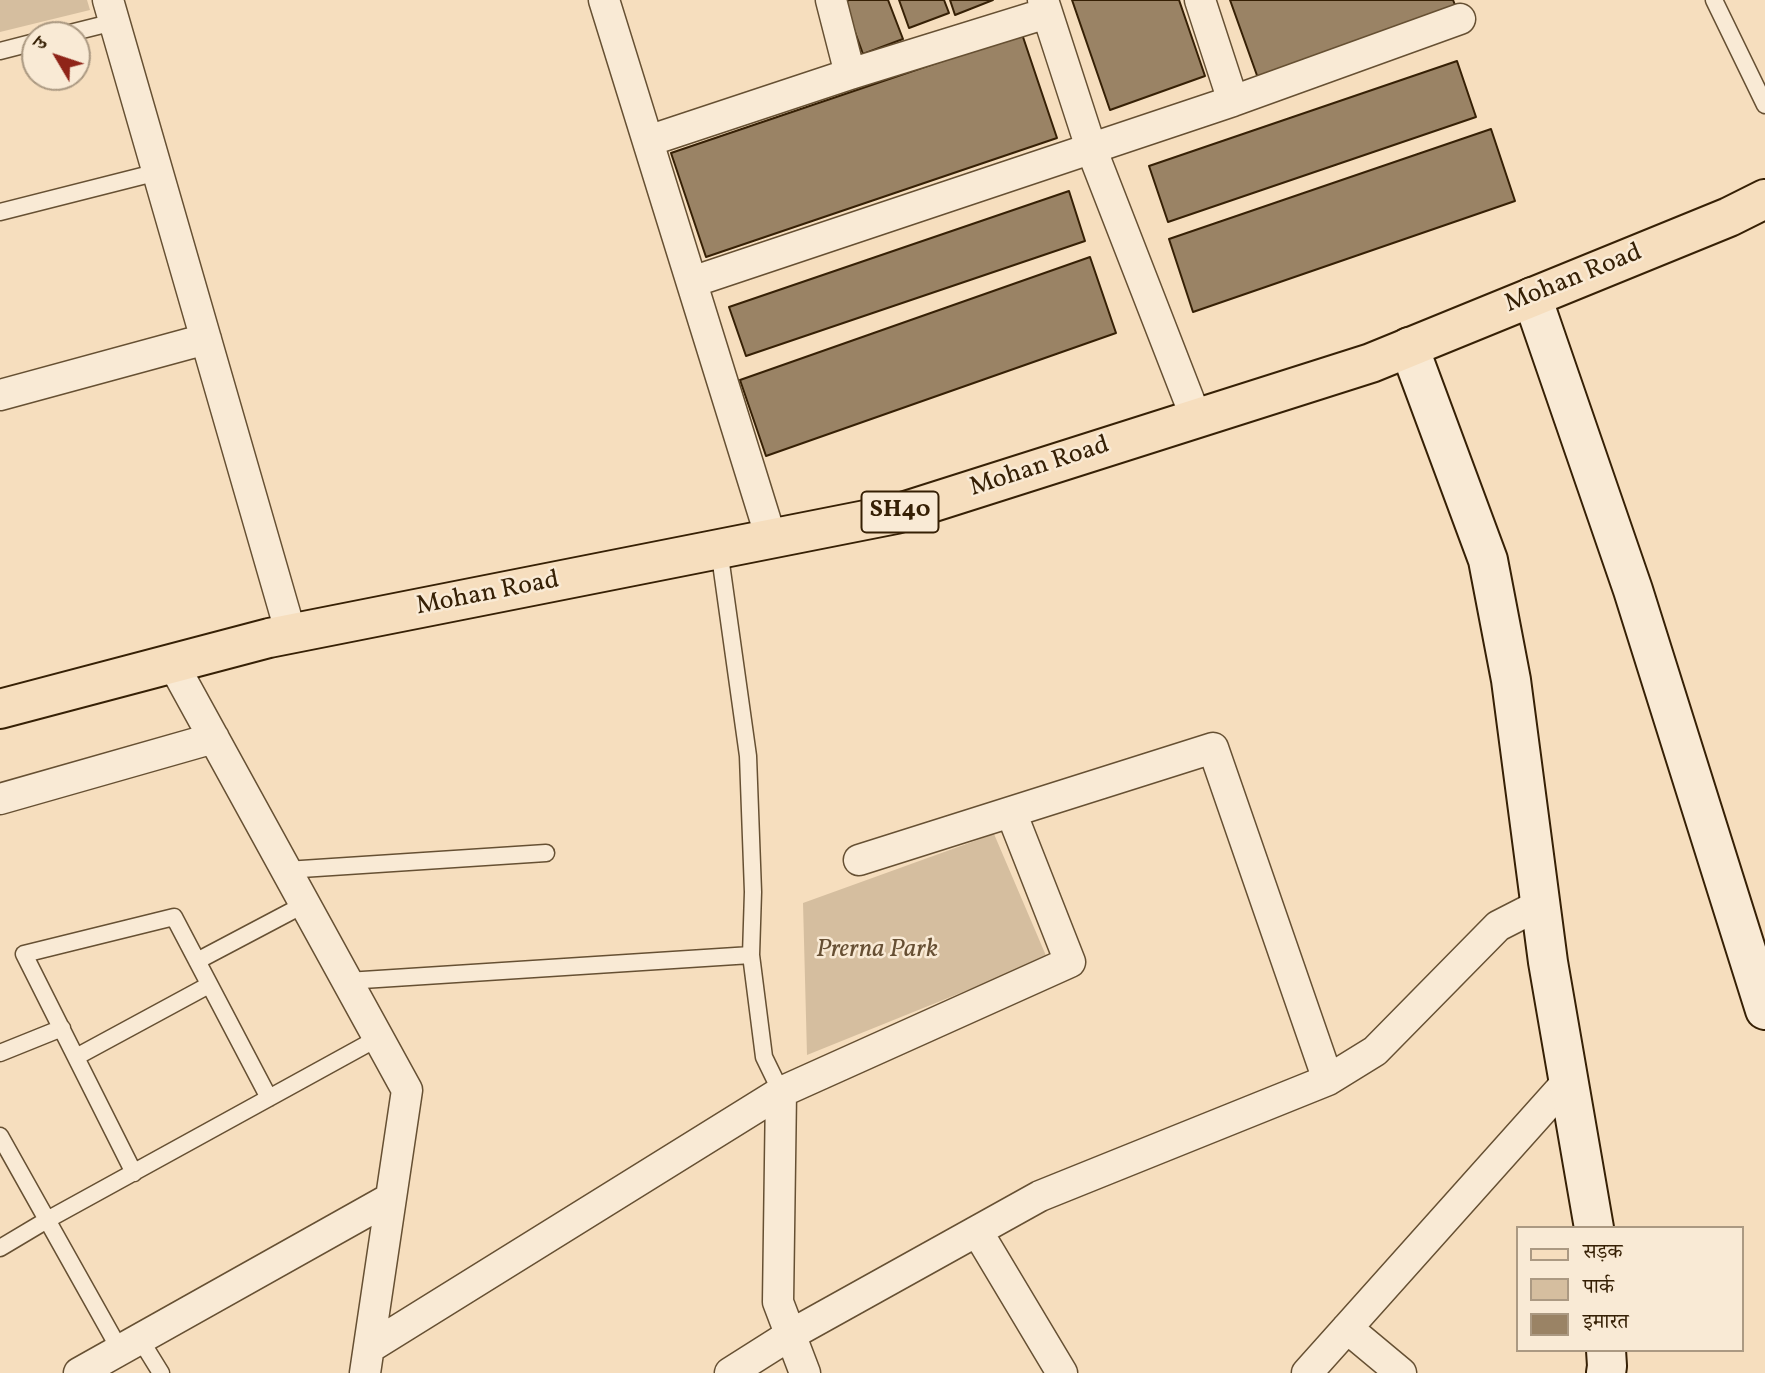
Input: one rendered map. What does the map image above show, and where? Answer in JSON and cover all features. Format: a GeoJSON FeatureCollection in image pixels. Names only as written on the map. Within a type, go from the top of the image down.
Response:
{"type":"FeatureCollection","features":[{"type":"Feature","properties":{"kind":"main road","name":"Mohan Road"},"geometry":{"type":"LineString","coordinates":[[0,709],[291,634],[896,514],[1371,363],[1728,217],[1765,199]]}},
{"type":"Feature","properties":{"kind":"street"},"geometry":{"type":"LineString","coordinates":[[604,0],[771,538]]}},
{"type":"Feature","properties":{"kind":"street"},"geometry":{"type":"LineString","coordinates":[[831,0],[850,74]]}},
{"type":"Feature","properties":{"kind":"street"},"geometry":{"type":"LineString","coordinates":[[1200,0],[1233,101]]}},
{"type":"Feature","properties":{"kind":"street"},"geometry":{"type":"LineString","coordinates":[[648,141],[1045,6],[1091,148],[1196,418]]}},
{"type":"Feature","properties":{"kind":"street"},"geometry":{"type":"LineString","coordinates":[[111,11],[291,634]]}},
{"type":"Feature","properties":{"kind":"street"},"geometry":{"type":"LineString","coordinates":[[692,282],[1233,101],[1460,19]]}},
{"type":"Feature","properties":{"kind":"street"},"geometry":{"type":"LineString","coordinates":[[1532,296],[1633,590],[1765,1010]]}},
{"type":"Feature","properties":{"kind":"street"},"geometry":{"type":"LineString","coordinates":[[0,395],[206,339]]}},
{"type":"Feature","properties":{"kind":"street"},"geometry":{"type":"LineString","coordinates":[[1409,347],[1488,560],[1511,680],[1548,962],[1594,1226]]}},
{"type":"Feature","properties":{"kind":"street"},"geometry":{"type":"LineString","coordinates":[[173,664],[407,1090],[367,1361]]}},
{"type":"Feature","properties":{"kind":"street"},"geometry":{"type":"LineString","coordinates":[[0,800],[214,738]]}},
{"type":"Feature","properties":{"kind":"street"},"geometry":{"type":"LineString","coordinates":[[859,860],[1213,748],[1328,1080]]}},
{"type":"Feature","properties":{"kind":"street"},"geometry":{"type":"LineString","coordinates":[[367,1361],[781,1091],[1070,962],[1011,812]]}},
{"type":"Feature","properties":{"kind":"street"},"geometry":{"type":"LineString","coordinates":[[730,1373],[790,1335],[1040,1196],[1328,1080],[1375,1051],[1498,926],[1541,904]]}},
{"type":"Feature","properties":{"kind":"street"},"geometry":{"type":"LineString","coordinates":[[1307,1373],[1569,1080]]}},
{"type":"Feature","properties":{"kind":"street"},"geometry":{"type":"LineString","coordinates":[[781,1091],[778,1303],[805,1373]]}},
{"type":"Feature","properties":{"kind":"street"},"geometry":{"type":"LineString","coordinates":[[79,1373],[391,1198]]}},
{"type":"Feature","properties":{"kind":"street"},"geometry":{"type":"LineString","coordinates":[[977,1231],[1062,1373]]}},
{"type":"Feature","properties":{"kind":"street"},"geometry":{"type":"LineString","coordinates":[[1347,1328],[1401,1373]]}},
{"type":"Feature","properties":{"kind":"street"},"geometry":{"type":"LineString","coordinates":[[1606,1352],[1606,1373]]}},
{"type":"Feature","properties":{"kind":"lane"},"geometry":{"type":"LineString","coordinates":[[1714,0],[1765,105]]}},
{"type":"Feature","properties":{"kind":"lane"},"geometry":{"type":"LineString","coordinates":[[91,21],[111,11]]}},
{"type":"Feature","properties":{"kind":"lane"},"geometry":{"type":"LineString","coordinates":[[0,51],[21,46]]}},
{"type":"Feature","properties":{"kind":"lane"},"geometry":{"type":"LineString","coordinates":[[0,212],[158,172]]}},
{"type":"Feature","properties":{"kind":"lane"},"geometry":{"type":"LineString","coordinates":[[719,549],[748,755],[753,892],[751,955],[764,1057],[781,1091]]}},
{"type":"Feature","properties":{"kind":"lane"},"geometry":{"type":"LineString","coordinates":[[286,870],[546,853]]}},
{"type":"Feature","properties":{"kind":"lane"},"geometry":{"type":"LineString","coordinates":[[197,961],[305,904]]}},
{"type":"Feature","properties":{"kind":"lane"},"geometry":{"type":"LineString","coordinates":[[134,1172],[24,954],[173,917],[269,1098]]}},
{"type":"Feature","properties":{"kind":"lane"},"geometry":{"type":"LineString","coordinates":[[347,981],[751,955]]}},
{"type":"Feature","properties":{"kind":"lane"},"geometry":{"type":"LineString","coordinates":[[76,1057],[209,985]]}},
{"type":"Feature","properties":{"kind":"lane"},"geometry":{"type":"LineString","coordinates":[[0,1053],[61,1028]]}},
{"type":"Feature","properties":{"kind":"lane"},"geometry":{"type":"LineString","coordinates":[[0,1248],[378,1038]]}},
{"type":"Feature","properties":{"kind":"lane"},"geometry":{"type":"LineString","coordinates":[[0,1136],[47,1220],[130,1344],[161,1373]]}},
{"type":"Feature","properties":{"kind":"green space"},"geometry":{"type":"Polygon","coordinates":[[[0,0],[87,0],[90,10],[45,21],[21,21],[21,27],[0,32],[0,0]]]}},
{"type":"Feature","properties":{"kind":"green space","name":"Prerna Park"},"geometry":{"type":"Polygon","coordinates":[[[994,834],[1047,958],[807,1055],[803,903],[994,834]]]}},
{"type":"Feature","properties":{"kind":"building"},"geometry":{"type":"Polygon","coordinates":[[[888,0],[903,39],[863,54],[844,2],[888,0]]]}},
{"type":"Feature","properties":{"kind":"building"},"geometry":{"type":"Polygon","coordinates":[[[899,0],[944,0],[949,13],[909,28],[899,0]]]}},
{"type":"Feature","properties":{"kind":"building"},"geometry":{"type":"Polygon","coordinates":[[[950,0],[993,0],[955,15],[950,0]]]}},
{"type":"Feature","properties":{"kind":"building"},"geometry":{"type":"Polygon","coordinates":[[[1072,0],[1179,0],[1205,76],[1110,110],[1072,0]]]}},
{"type":"Feature","properties":{"kind":"building"},"geometry":{"type":"Polygon","coordinates":[[[1230,0],[1453,0],[1457,10],[1259,81],[1230,0]]]}},
{"type":"Feature","properties":{"kind":"building"},"geometry":{"type":"Polygon","coordinates":[[[1022,34],[1057,138],[706,257],[671,153],[1022,34]]]}},
{"type":"Feature","properties":{"kind":"building"},"geometry":{"type":"Polygon","coordinates":[[[1457,61],[1476,117],[1168,222],[1149,166],[1457,61]]]}},
{"type":"Feature","properties":{"kind":"building"},"geometry":{"type":"Polygon","coordinates":[[[1491,129],[1515,201],[1193,312],[1169,239],[1491,129]]]}},
{"type":"Feature","properties":{"kind":"building"},"geometry":{"type":"Polygon","coordinates":[[[1069,191],[1085,241],[746,356],[729,307],[1069,191]]]}},
{"type":"Feature","properties":{"kind":"building"},"geometry":{"type":"Polygon","coordinates":[[[1090,257],[1116,333],[766,456],[740,380],[1090,257]]]}}]}
